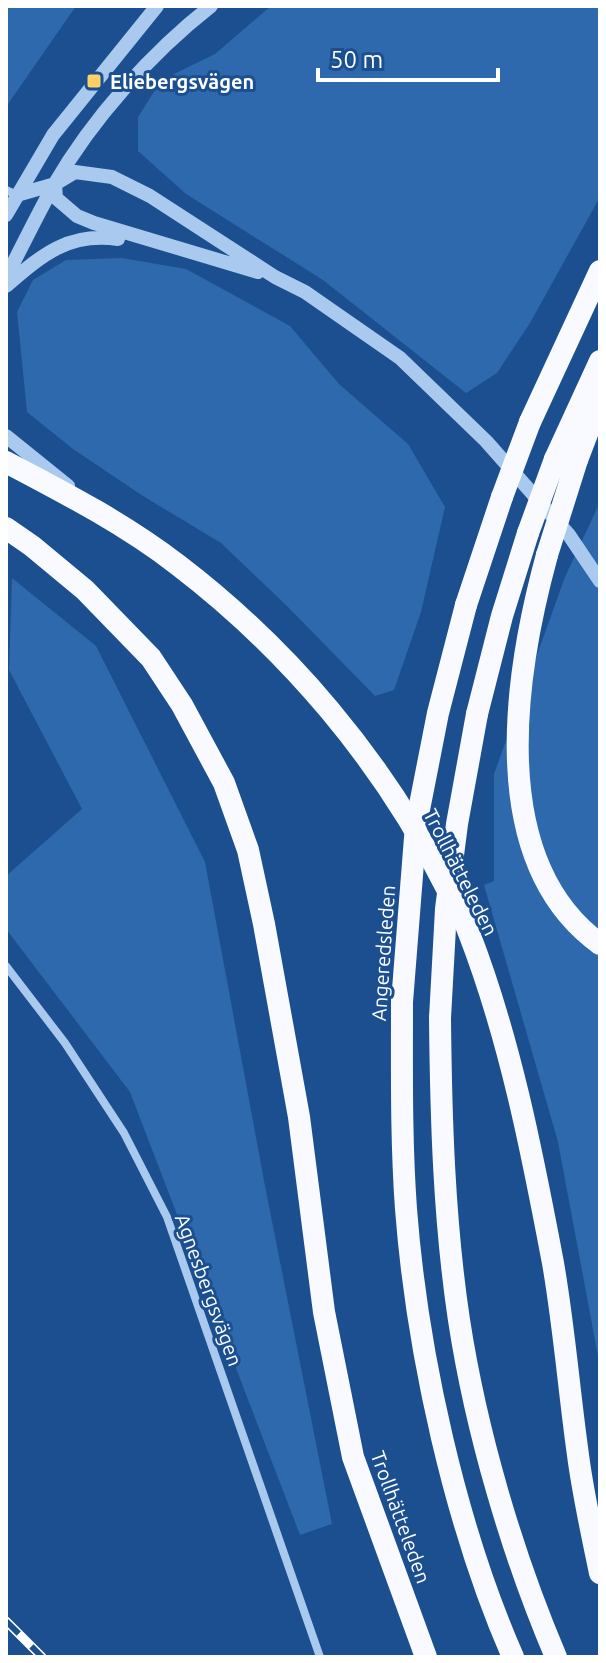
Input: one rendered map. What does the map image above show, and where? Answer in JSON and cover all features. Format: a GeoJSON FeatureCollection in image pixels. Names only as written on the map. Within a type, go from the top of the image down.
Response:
{"type":"FeatureCollection","features":[{"type":"Feature","properties":{"kind":"highway","name":"Angeredsleden"},"geometry":{"type":"LineString","coordinates":[[513,1657],[472,1545],[430,1380],[407,1209],[402,1002],[416,825],[438,713],[466,605],[530,422],[600,271]]}},
{"type":"Feature","properties":{"kind":"highway"},"geometry":{"type":"LineString","coordinates":[[600,361],[566,459],[547,555],[530,615],[518,718],[523,808],[537,861],[549,885],[577,923],[600,944]]}},
{"type":"Feature","properties":{"kind":"highway"},"geometry":{"type":"LineString","coordinates":[[556,1657],[514,1543],[476,1404],[459,1320],[446,1198],[440,1018],[446,909],[473,727],[528,533],[600,400]]}},
{"type":"Feature","properties":{"kind":"highway","name":"Trollhätteleden"},"geometry":{"type":"LineString","coordinates":[[6,462],[100,512],[177,564],[243,620],[293,669],[356,741],[423,839],[468,931],[520,1103],[553,1267],[578,1460],[600,1573]]}},
{"type":"Feature","properties":{"kind":"highway","name":"Trollhätteleden"},"geometry":{"type":"LineString","coordinates":[[6,528],[85,590],[151,658],[182,705],[224,783],[248,850],[264,924],[299,1117],[324,1312],[353,1457],[426,1657]]}},
{"type":"Feature","properties":{"kind":"street"},"geometry":{"type":"LineString","coordinates":[[6,215],[12,192],[53,135],[157,6]]}},
{"type":"Feature","properties":{"kind":"street"},"geometry":{"type":"LineString","coordinates":[[6,277],[55,184],[83,141],[140,71],[211,6]]}},
{"type":"Feature","properties":{"kind":"street"},"geometry":{"type":"LineString","coordinates":[[12,192],[55,184],[75,172],[112,177],[150,196],[275,277],[305,292],[400,358],[486,441],[569,535],[600,581]]}},
{"type":"Feature","properties":{"kind":"street"},"geometry":{"type":"LineString","coordinates":[[55,184],[56,198],[77,216],[122,233],[176,246],[275,277]]}},
{"type":"Feature","properties":{"kind":"street"},"geometry":{"type":"LineString","coordinates":[[6,286],[43,255],[76,239],[99,236],[176,246]]}},
{"type":"Feature","properties":{"kind":"street"},"geometry":{"type":"LineString","coordinates":[[6,436],[100,512]]}},
{"type":"Feature","properties":{"kind":"street","name":"Agnesbergsvägen"},"geometry":{"type":"LineString","coordinates":[[6,966],[65,1043],[124,1133],[167,1217],[320,1657]]}},
{"type":"Feature","properties":{"kind":"shaded area"},"geometry":{"type":"Polygon","coordinates":[[[6,6],[76,6],[6,107],[6,6]]]}},
{"type":"Feature","properties":{"kind":"shaded area"},"geometry":{"type":"Polygon","coordinates":[[[271,6],[600,6],[600,197],[530,323],[497,373],[466,393],[323,280],[186,194],[138,151],[138,117],[157,87],[174,74],[215,54],[271,6]]]}},
{"type":"Feature","properties":{"kind":"shaded area"},"geometry":{"type":"Polygon","coordinates":[[[122,258],[186,269],[290,326],[339,384],[408,444],[445,507],[421,612],[394,690],[375,696],[221,543],[73,449],[27,412],[17,312],[33,280],[66,260],[122,258]]]}},
{"type":"Feature","properties":{"kind":"shaded area"},"geometry":{"type":"Polygon","coordinates":[[[600,502],[600,1367],[558,1142],[484,885],[494,881],[494,774],[565,577],[600,502]]]}},
{"type":"Feature","properties":{"kind":"shaded area"},"geometry":{"type":"Polygon","coordinates":[[[12,578],[96,646],[205,862],[332,1524],[300,1535],[130,1092],[6,929],[6,876],[82,809],[9,670],[12,578]]]}},
{"type":"Feature","properties":{"kind":"railway"},"geometry":{"type":"LineString","coordinates":[[6,1621],[42,1657]]}},
{"type":"Feature","properties":{"kind":"place","name":"Eliebergsvägen"},"geometry":{"type":"Point","coordinates":[94,81]}}]}
